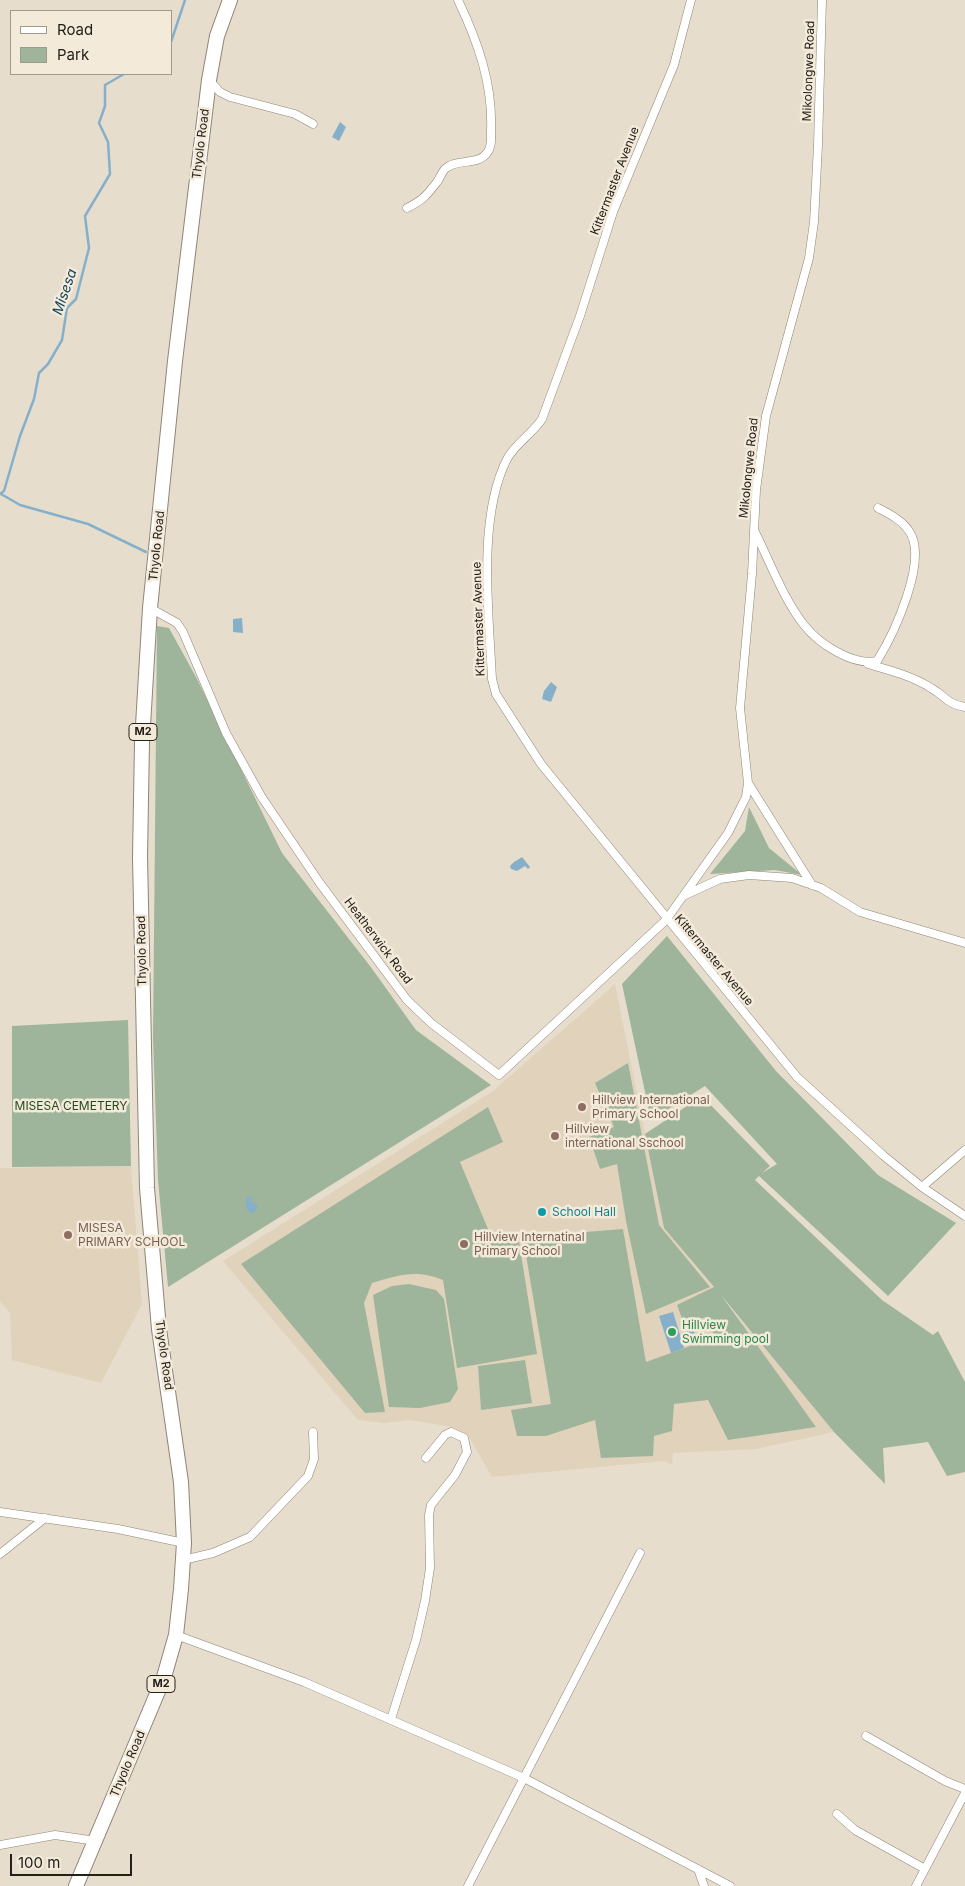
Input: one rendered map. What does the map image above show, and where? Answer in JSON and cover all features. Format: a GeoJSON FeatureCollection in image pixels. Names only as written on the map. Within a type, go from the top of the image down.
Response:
{"type":"FeatureCollection","features":[{"type":"Feature","properties":{"kind":"highway","name":"Thyolo Road"},"geometry":{"type":"LineString","coordinates":[[76,1886],[164,1677],[176,1635],[183,1560],[184,1543],[180,1468],[159,1329],[147,1188],[140,857],[142,742],[150,608],[175,361],[209,80],[217,36],[230,0]]}},
{"type":"Feature","properties":{"kind":"street"},"geometry":{"type":"LineString","coordinates":[[406,208],[425,199],[445,169],[454,163],[480,159],[491,146],[492,122],[488,80],[482,56],[458,0]]}},
{"type":"Feature","properties":{"kind":"street","name":"Kittermaster Avenue"},"geometry":{"type":"LineString","coordinates":[[691,0],[674,65],[612,212],[580,316],[542,419],[534,431],[514,448],[501,473],[492,504],[488,578],[492,679],[496,694],[541,764],[666,920],[797,1077],[922,1187],[965,1216]]}},
{"type":"Feature","properties":{"kind":"street","name":"Mikolongwe Road"},"geometry":{"type":"LineString","coordinates":[[666,920],[728,833],[742,810],[748,783],[740,708],[749,610],[756,490],[766,416],[809,258],[814,222],[822,0]]}},
{"type":"Feature","properties":{"kind":"street"},"geometry":{"type":"LineString","coordinates":[[209,80],[220,92],[230,97],[295,114],[313,124]]}},
{"type":"Feature","properties":{"kind":"street"},"geometry":{"type":"LineString","coordinates":[[864,663],[877,661],[888,644],[911,583],[914,559],[913,540],[909,531],[899,520],[878,508]]}},
{"type":"Feature","properties":{"kind":"street"},"geometry":{"type":"LineString","coordinates":[[754,529],[805,627],[841,655],[904,675],[932,688],[951,704],[965,707]]}},
{"type":"Feature","properties":{"kind":"street","name":"Heatherwick Road"},"geometry":{"type":"LineString","coordinates":[[150,608],[177,623],[183,632],[226,733],[260,796],[319,882],[408,1000],[431,1023],[499,1074],[666,920]]}},
{"type":"Feature","properties":{"kind":"street"},"geometry":{"type":"LineString","coordinates":[[748,783],[812,885]]}},
{"type":"Feature","properties":{"kind":"street"},"geometry":{"type":"LineString","coordinates":[[681,897],[720,879],[749,876],[792,878],[812,885],[860,912],[965,942]]}},
{"type":"Feature","properties":{"kind":"street"},"geometry":{"type":"LineString","coordinates":[[922,1187],[965,1150]]}},
{"type":"Feature","properties":{"kind":"street"},"geometry":{"type":"LineString","coordinates":[[183,1560],[212,1553],[250,1537],[308,1476],[314,1459],[313,1432]]}},
{"type":"Feature","properties":{"kind":"street"},"geometry":{"type":"LineString","coordinates":[[391,1719],[416,1640],[425,1601],[430,1568],[429,1515],[431,1505],[455,1475],[467,1452],[464,1438],[451,1432],[445,1435],[426,1458]]}},
{"type":"Feature","properties":{"kind":"street"},"geometry":{"type":"LineString","coordinates":[[0,1512],[118,1529],[184,1543]]}},
{"type":"Feature","properties":{"kind":"street"},"geometry":{"type":"LineString","coordinates":[[0,1554],[45,1518]]}},
{"type":"Feature","properties":{"kind":"street"},"geometry":{"type":"LineString","coordinates":[[468,1886],[640,1553]]}},
{"type":"Feature","properties":{"kind":"street"},"geometry":{"type":"LineString","coordinates":[[176,1635],[304,1682],[524,1778],[730,1886]]}},
{"type":"Feature","properties":{"kind":"street"},"geometry":{"type":"LineString","coordinates":[[866,1736],[965,1791],[916,1886]]}},
{"type":"Feature","properties":{"kind":"street"},"geometry":{"type":"LineString","coordinates":[[837,1814],[855,1830],[926,1869]]}},
{"type":"Feature","properties":{"kind":"street"},"geometry":{"type":"LineString","coordinates":[[0,1845],[55,1835],[96,1841]]}},
{"type":"Feature","properties":{"kind":"street"},"geometry":{"type":"LineString","coordinates":[[698,1870],[704,1886]]}},
{"type":"Feature","properties":{"kind":"shaded area","name":"Hillview Internatinal Primary School"},"geometry":{"type":"Polygon","coordinates":[[[615,984],[664,1228],[834,1432],[756,1449],[673,1453],[672,1464],[664,1461],[492,1477],[468,1435],[447,1426],[410,1420],[384,1423],[358,1420],[223,1261],[493,1091],[615,984]]]}},
{"type":"Feature","properties":{"kind":"shaded area","name":"MISESA PRIMARY SCHOOL"},"geometry":{"type":"Polygon","coordinates":[[[131,1166],[142,1304],[101,1383],[12,1360],[10,1313],[0,1302],[0,1168],[131,1166]]]}},
{"type":"Feature","properties":{"kind":"green space"},"geometry":{"type":"Polygon","coordinates":[[[157,626],[169,628],[196,677],[282,853],[370,966],[416,1030],[491,1085],[168,1287],[158,1180],[153,1038],[157,626]]]}},
{"type":"Feature","properties":{"kind":"green space"},"geometry":{"type":"Polygon","coordinates":[[[749,807],[769,848],[802,875],[775,870],[710,874],[745,831],[749,807]]]}},
{"type":"Feature","properties":{"kind":"green space"},"geometry":{"type":"Polygon","coordinates":[[[667,936],[776,1071],[878,1175],[956,1223],[888,1296],[759,1176],[755,1180],[882,1300],[933,1335],[938,1331],[965,1382],[965,1472],[947,1476],[928,1442],[883,1448],[885,1484],[834,1432],[721,1295],[816,1427],[728,1440],[708,1400],[674,1404],[672,1431],[654,1436],[653,1456],[601,1458],[595,1420],[546,1436],[517,1436],[511,1410],[551,1404],[523,1237],[623,1229],[646,1362],[715,1337],[706,1317],[684,1324],[677,1305],[714,1287],[664,1228],[645,1134],[702,1096],[770,1166],[762,1173],[777,1164],[705,1086],[651,1120],[622,984],[667,936]]]}},
{"type":"Feature","properties":{"kind":"green space","name":"MISESA CEMETERY"},"geometry":{"type":"Polygon","coordinates":[[[128,1020],[131,1166],[12,1167],[12,1026],[128,1020]]]}},
{"type":"Feature","properties":{"kind":"green space"},"geometry":{"type":"Polygon","coordinates":[[[628,1063],[659,1225],[710,1287],[646,1314],[626,1221],[617,1164],[600,1169],[589,1137],[614,1127],[595,1083],[628,1063]]]}},
{"type":"Feature","properties":{"kind":"green space"},"geometry":{"type":"Polygon","coordinates":[[[488,1107],[503,1142],[460,1162],[493,1241],[519,1242],[537,1354],[457,1368],[443,1280],[424,1275],[408,1274],[372,1283],[364,1303],[385,1412],[365,1413],[241,1264],[488,1107]]]}},
{"type":"Feature","properties":{"kind":"green space"},"geometry":{"type":"Polygon","coordinates":[[[409,1284],[436,1290],[444,1299],[458,1389],[450,1402],[420,1408],[389,1407],[373,1295],[392,1286],[409,1284]]]}},
{"type":"Feature","properties":{"kind":"green space"},"geometry":{"type":"Polygon","coordinates":[[[525,1360],[532,1403],[481,1410],[478,1366],[525,1360]]]}},
{"type":"Feature","properties":{"kind":"water"},"geometry":{"type":"Polygon","coordinates":[[[340,122],[346,127],[339,141],[332,137],[340,122]]]}},
{"type":"Feature","properties":{"kind":"water"},"geometry":{"type":"Polygon","coordinates":[[[242,618],[243,633],[233,632],[233,619],[242,618]]]}},
{"type":"Feature","properties":{"kind":"water"},"geometry":{"type":"Polygon","coordinates":[[[551,682],[557,687],[551,702],[542,699],[544,691],[551,682]]]}},
{"type":"Feature","properties":{"kind":"water"},"geometry":{"type":"Polygon","coordinates":[[[522,857],[530,867],[528,869],[525,866],[517,871],[511,869],[510,866],[522,857]]]}},
{"type":"Feature","properties":{"kind":"water"},"geometry":{"type":"Polygon","coordinates":[[[251,1196],[252,1202],[258,1205],[256,1211],[252,1213],[246,1209],[246,1198],[251,1196]]]}},
{"type":"Feature","properties":{"kind":"water","name":"Hillview Swimming pool"},"geometry":{"type":"Polygon","coordinates":[[[673,1312],[684,1348],[671,1353],[659,1316],[673,1312]]]}},
{"type":"Feature","properties":{"kind":"water","name":"Hillview Swimming pool"},"geometry":{"type":"Polygon","coordinates":[[[693,1329],[697,1338],[685,1341],[682,1332],[693,1329]]]}},
{"type":"Feature","properties":{"kind":"waterway","name":"Misesa"},"geometry":{"type":"LineString","coordinates":[[172,39],[185,0]]}},
{"type":"Feature","properties":{"kind":"waterway","name":"Misesa"},"geometry":{"type":"LineString","coordinates":[[0,494],[4,491],[20,436],[34,399],[39,373],[48,364],[62,340],[67,308],[76,299],[89,248],[85,216],[110,174],[108,142],[99,123],[105,106],[105,85],[122,75]]}},
{"type":"Feature","properties":{"kind":"waterway"},"geometry":{"type":"LineString","coordinates":[[1,494],[20,505],[88,524],[146,552]]}},
{"type":"Feature","properties":{"kind":"place","name":"Hillview International Primary School"},"geometry":{"type":"Point","coordinates":[582,1107]}},
{"type":"Feature","properties":{"kind":"place","name":"Hillview international Sschool"},"geometry":{"type":"Point","coordinates":[555,1136]}},
{"type":"Feature","properties":{"kind":"place","name":"School Hall"},"geometry":{"type":"Point","coordinates":[542,1212]}},
{"type":"Feature","properties":{"kind":"place","name":"MISESA PRIMARY SCHOOL"},"geometry":{"type":"Point","coordinates":[68,1235]}},
{"type":"Feature","properties":{"kind":"place","name":"Hillview Internatinal Primary School"},"geometry":{"type":"Point","coordinates":[464,1244]}},
{"type":"Feature","properties":{"kind":"place","name":"Hillview Swimming pool"},"geometry":{"type":"Point","coordinates":[672,1332]}}]}
